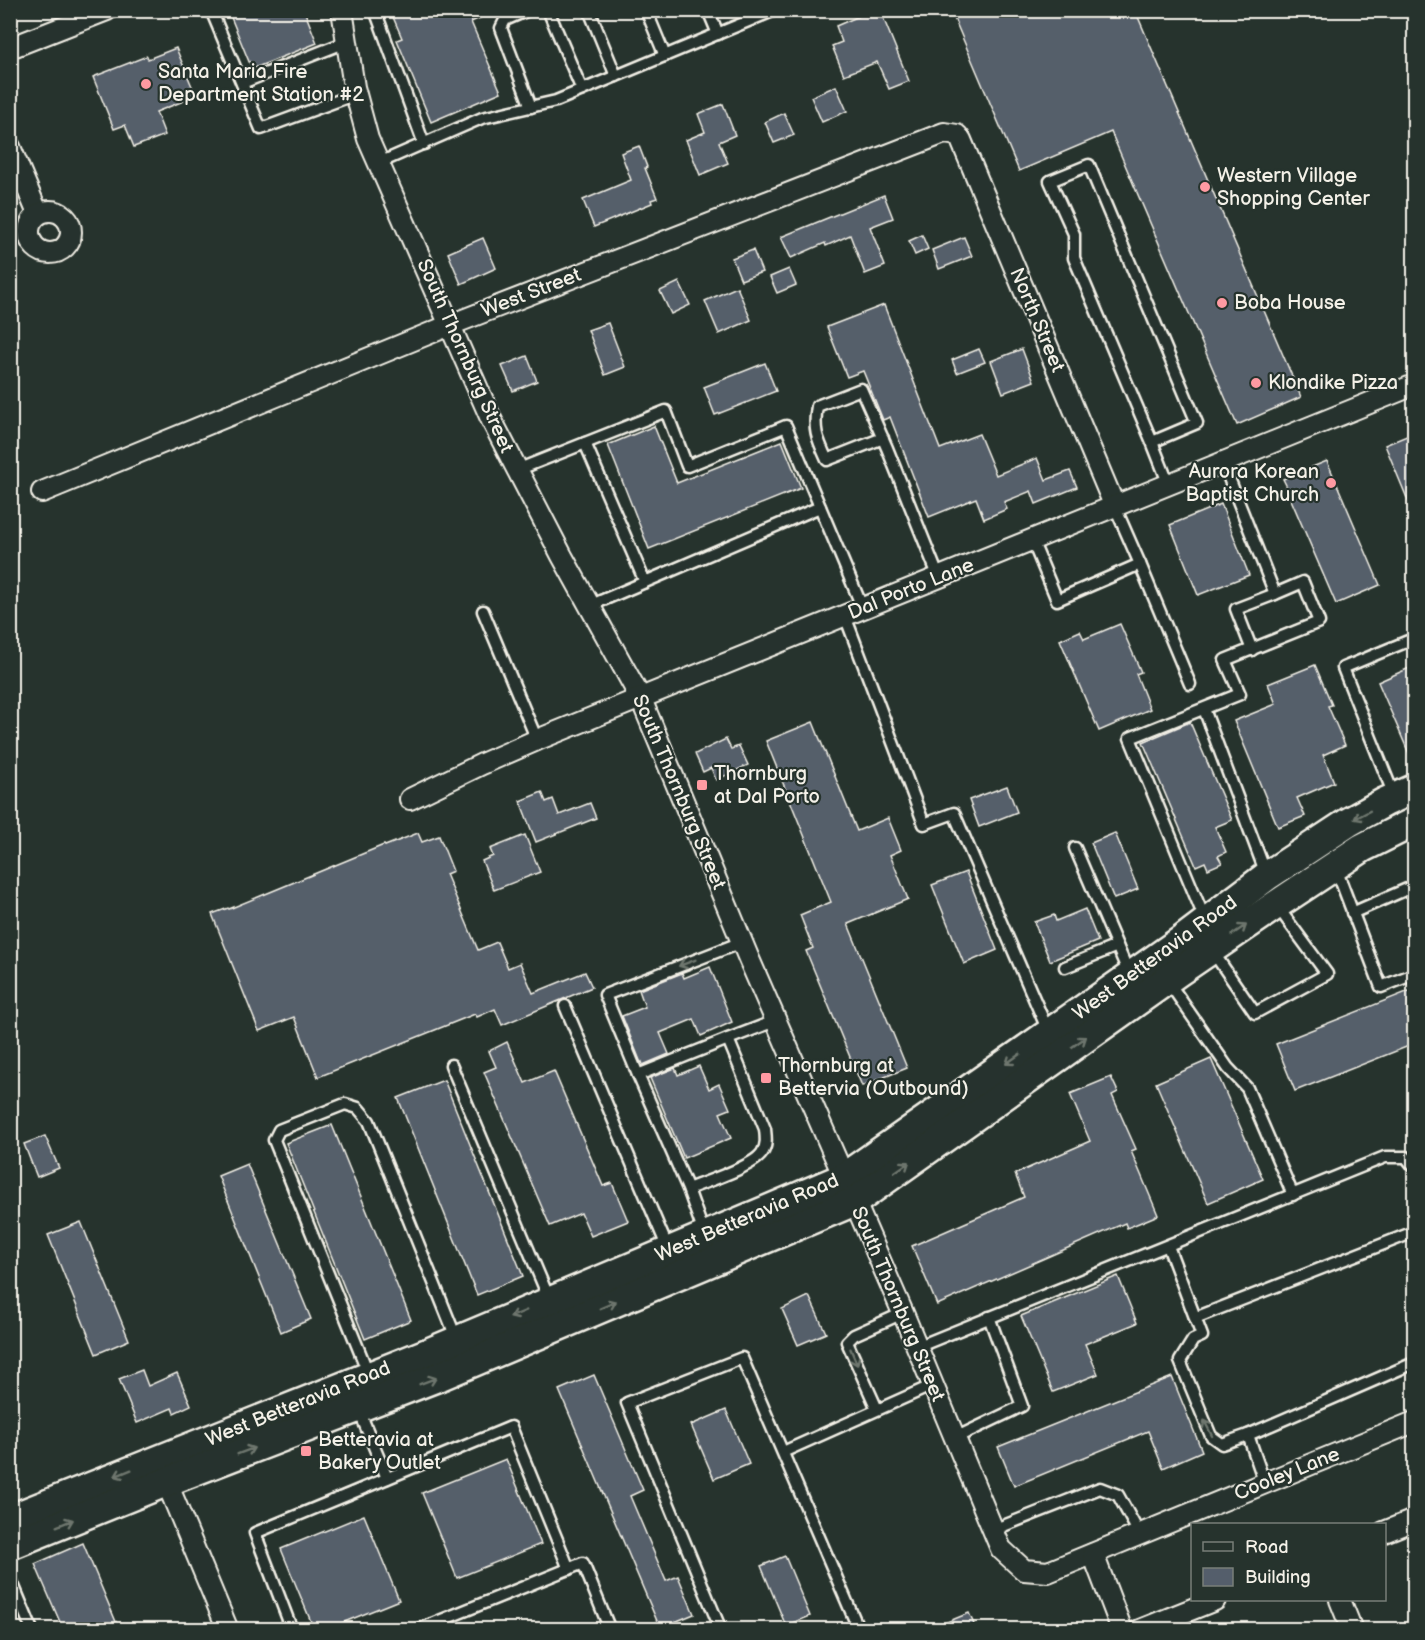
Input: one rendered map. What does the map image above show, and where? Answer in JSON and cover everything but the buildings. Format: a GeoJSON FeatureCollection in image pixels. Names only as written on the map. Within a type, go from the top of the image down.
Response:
{"type":"FeatureCollection","features":[{"type":"Feature","properties":{"kind":"main road","name":"West Betteravia Road"},"geometry":{"type":"LineString","coordinates":[[10,1519],[358,1408],[440,1376],[849,1189],[1167,980],[1266,876],[1349,822],[1405,794]]}},
{"type":"Feature","properties":{"kind":"main road","name":"West Betteravia Road"},"geometry":{"type":"LineString","coordinates":[[10,1545],[162,1471],[369,1376],[706,1236],[849,1189],[1050,1034],[1130,977],[1209,935],[1276,905],[1362,848],[1414,822]]}},
{"type":"Feature","properties":{"kind":"street"},"geometry":{"type":"LineString","coordinates":[[10,48],[107,10]]}},
{"type":"Feature","properties":{"kind":"street","name":"South Thornburg Street"},"geometry":{"type":"LineString","coordinates":[[342,10],[356,94],[369,139],[379,163],[492,421],[562,556],[641,699],[1001,1549],[1024,1570]]}},
{"type":"Feature","properties":{"kind":"street","name":"West Street"},"geometry":{"type":"LineString","coordinates":[[42,492],[450,325],[945,132],[957,135]]}},
{"type":"Feature","properties":{"kind":"street","name":"North Street"},"geometry":{"type":"LineString","coordinates":[[957,135],[1115,507]]}},
{"type":"Feature","properties":{"kind":"street"},"geometry":{"type":"LineString","coordinates":[[10,147],[38,214]]}},
{"type":"Feature","properties":{"kind":"street","name":"Dal Porto Lane"},"geometry":{"type":"LineString","coordinates":[[411,799],[537,740],[1414,385]]}},
{"type":"Feature","properties":{"kind":"street","name":"Cooley Lane"},"geometry":{"type":"LineString","coordinates":[[1024,1570],[1048,1572],[1414,1422]]}},
{"type":"Feature","properties":{"kind":"street"},"geometry":{"type":"LineString","coordinates":[[162,1471],[228,1629]]}},
{"type":"Feature","properties":{"kind":"street"},"geometry":{"type":"LineString","coordinates":[[1386,1531],[1414,1520]]}},
{"type":"Feature","properties":{"kind":"street"},"geometry":{"type":"LineString","coordinates":[[1093,1554],[1122,1629]]}},
{"type":"Feature","properties":{"kind":"street"},"geometry":{"type":"LineString","coordinates":[[1140,1629],[1210,1601]]}},
{"type":"Feature","properties":{"kind":"street"},"geometry":{"type":"LineString","coordinates":[[1341,1601],[1352,1629]]}},
{"type":"Feature","properties":{"kind":"lane"},"geometry":{"type":"LineString","coordinates":[[211,10],[261,129],[356,94]]}},
{"type":"Feature","properties":{"kind":"lane"},"geometry":{"type":"LineString","coordinates":[[375,10],[424,144]]}},
{"type":"Feature","properties":{"kind":"lane"},"geometry":{"type":"LineString","coordinates":[[528,10],[505,20],[501,28],[531,106]]}},
{"type":"Feature","properties":{"kind":"lane"},"geometry":{"type":"LineString","coordinates":[[548,10],[582,90]]}},
{"type":"Feature","properties":{"kind":"lane"},"geometry":{"type":"LineString","coordinates":[[646,10],[665,56]]}},
{"type":"Feature","properties":{"kind":"lane"},"geometry":{"type":"LineString","coordinates":[[708,10],[718,34]]}},
{"type":"Feature","properties":{"kind":"lane"},"geometry":{"type":"LineString","coordinates":[[589,11],[616,76]]}},
{"type":"Feature","properties":{"kind":"lane"},"geometry":{"type":"LineString","coordinates":[[379,163],[482,118],[556,101],[771,11]]}},
{"type":"Feature","properties":{"kind":"lane"},"geometry":{"type":"LineString","coordinates":[[242,82],[346,42]]}},
{"type":"Feature","properties":{"kind":"lane"},"geometry":{"type":"LineString","coordinates":[[1152,442],[1197,423],[1089,165],[1050,181],[1074,234],[1074,258],[1169,485]]}},
{"type":"Feature","properties":{"kind":"lane"},"geometry":{"type":"LineString","coordinates":[[883,438],[827,460],[817,439],[814,422],[817,406],[861,389],[883,438],[939,578]]}},
{"type":"Feature","properties":{"kind":"lane"},"geometry":{"type":"LineString","coordinates":[[518,470],[666,411],[687,466],[786,426],[820,507],[924,824],[954,813],[1050,1034]]}},
{"type":"Feature","properties":{"kind":"lane"},"geometry":{"type":"LineString","coordinates":[[585,443],[645,582]]}},
{"type":"Feature","properties":{"kind":"lane"},"geometry":{"type":"LineString","coordinates":[[1223,463],[1275,594]]}},
{"type":"Feature","properties":{"kind":"lane"},"geometry":{"type":"LineString","coordinates":[[589,606],[820,507]]}},
{"type":"Feature","properties":{"kind":"lane"},"geometry":{"type":"LineString","coordinates":[[1115,507],[1190,684]]}},
{"type":"Feature","properties":{"kind":"lane"},"geometry":{"type":"LineString","coordinates":[[1032,540],[1057,600],[1140,564]]}},
{"type":"Feature","properties":{"kind":"lane"},"geometry":{"type":"LineString","coordinates":[[1252,650],[1236,609],[1303,582],[1319,622],[1252,650],[1225,660],[1239,694],[1130,738],[1209,935],[1255,1013],[1327,974],[1276,905]]}},
{"type":"Feature","properties":{"kind":"lane"},"geometry":{"type":"LineString","coordinates":[[483,611],[537,740]]}},
{"type":"Feature","properties":{"kind":"lane"},"geometry":{"type":"LineString","coordinates":[[1405,794],[1343,668],[1408,641]]}},
{"type":"Feature","properties":{"kind":"lane"},"geometry":{"type":"LineString","coordinates":[[1204,709],[1266,876]]}},
{"type":"Feature","properties":{"kind":"lane"},"geometry":{"type":"LineString","coordinates":[[1075,848],[1130,977]]}},
{"type":"Feature","properties":{"kind":"lane"},"geometry":{"type":"LineString","coordinates":[[1335,866],[1381,987],[1414,974]]}},
{"type":"Feature","properties":{"kind":"lane"},"geometry":{"type":"LineString","coordinates":[[1353,913],[1414,886]]}},
{"type":"Feature","properties":{"kind":"lane"},"geometry":{"type":"LineString","coordinates":[[706,1236],[605,995],[742,942]]}},
{"type":"Feature","properties":{"kind":"lane"},"geometry":{"type":"LineString","coordinates":[[1065,968],[1117,946]]}},
{"type":"Feature","properties":{"kind":"lane"},"geometry":{"type":"LineString","coordinates":[[1167,980],[1228,1068],[1247,1088],[1293,1195]]}},
{"type":"Feature","properties":{"kind":"lane"},"geometry":{"type":"LineString","coordinates":[[564,1006],[669,1251]]}},
{"type":"Feature","properties":{"kind":"lane"},"geometry":{"type":"LineString","coordinates":[[638,1075],[776,1021]]}},
{"type":"Feature","properties":{"kind":"lane"},"geometry":{"type":"LineString","coordinates":[[688,1189],[756,1160],[765,1145],[765,1129],[728,1039]]}},
{"type":"Feature","properties":{"kind":"lane"},"geometry":{"type":"LineString","coordinates":[[451,1065],[550,1301]]}},
{"type":"Feature","properties":{"kind":"lane"},"geometry":{"type":"LineString","coordinates":[[369,1376],[274,1140],[279,1130],[345,1104],[358,1108],[369,1121],[458,1340]]}},
{"type":"Feature","properties":{"kind":"lane"},"geometry":{"type":"LineString","coordinates":[[917,1347],[1385,1157],[1406,1157],[1414,1167]]}},
{"type":"Feature","properties":{"kind":"lane"},"geometry":{"type":"LineString","coordinates":[[1195,1318],[1414,1232]]}},
{"type":"Feature","properties":{"kind":"lane"},"geometry":{"type":"LineString","coordinates":[[1168,1245],[1202,1336],[1193,1340],[1180,1361],[1210,1436],[1222,1444],[1248,1435],[1414,1363]]}},
{"type":"Feature","properties":{"kind":"lane"},"geometry":{"type":"LineString","coordinates":[[877,1409],[848,1342],[854,1335],[903,1313]]}},
{"type":"Feature","properties":{"kind":"lane"},"geometry":{"type":"LineString","coordinates":[[955,1438],[1022,1406],[990,1317]]}},
{"type":"Feature","properties":{"kind":"lane"},"geometry":{"type":"LineString","coordinates":[[721,1629],[627,1403],[742,1358],[859,1629]]}},
{"type":"Feature","properties":{"kind":"lane"},"geometry":{"type":"LineString","coordinates":[[783,1452],[933,1385]]}},
{"type":"Feature","properties":{"kind":"lane"},"geometry":{"type":"LineString","coordinates":[[358,1408],[387,1478]]}},
{"type":"Feature","properties":{"kind":"lane"},"geometry":{"type":"LineString","coordinates":[[292,1629],[255,1533],[511,1427],[569,1569]]}},
{"type":"Feature","properties":{"kind":"lane"},"geometry":{"type":"LineString","coordinates":[[1248,1435],[1265,1484]]}},
{"type":"Feature","properties":{"kind":"lane"},"geometry":{"type":"LineString","coordinates":[[993,1530],[1100,1488],[1118,1495],[1140,1535]]}},
{"type":"Feature","properties":{"kind":"lane"},"geometry":{"type":"LineString","coordinates":[[417,1629],[583,1563],[610,1629]]}},
{"type":"Feature","properties":{"kind":"lane"},"geometry":{"type":"LineString","coordinates":[[10,1577],[32,1629]]}},
{"type":"Feature","properties":{"kind":"place","name":"Santa Maria Fire Department Station #2"},"geometry":{"type":"Point","coordinates":[146,84]}},
{"type":"Feature","properties":{"kind":"place","name":"Western Village Shopping Center"},"geometry":{"type":"Point","coordinates":[1205,187]}},
{"type":"Feature","properties":{"kind":"place","name":"Boba House"},"geometry":{"type":"Point","coordinates":[1222,303]}},
{"type":"Feature","properties":{"kind":"place","name":"Klondike Pizza"},"geometry":{"type":"Point","coordinates":[1256,383]}},
{"type":"Feature","properties":{"kind":"place","name":"Aurora Korean Baptist Church"},"geometry":{"type":"Point","coordinates":[1331,483]}},
{"type":"Feature","properties":{"kind":"place","name":"Thornburg at Dal Porto"},"geometry":{"type":"Point","coordinates":[702,785]}},
{"type":"Feature","properties":{"kind":"place","name":"Thornburg at Bettervia (Outbound)"},"geometry":{"type":"Point","coordinates":[766,1078]}},
{"type":"Feature","properties":{"kind":"place","name":"Betteravia at Bakery Outlet"},"geometry":{"type":"Point","coordinates":[306,1451]}}]}
